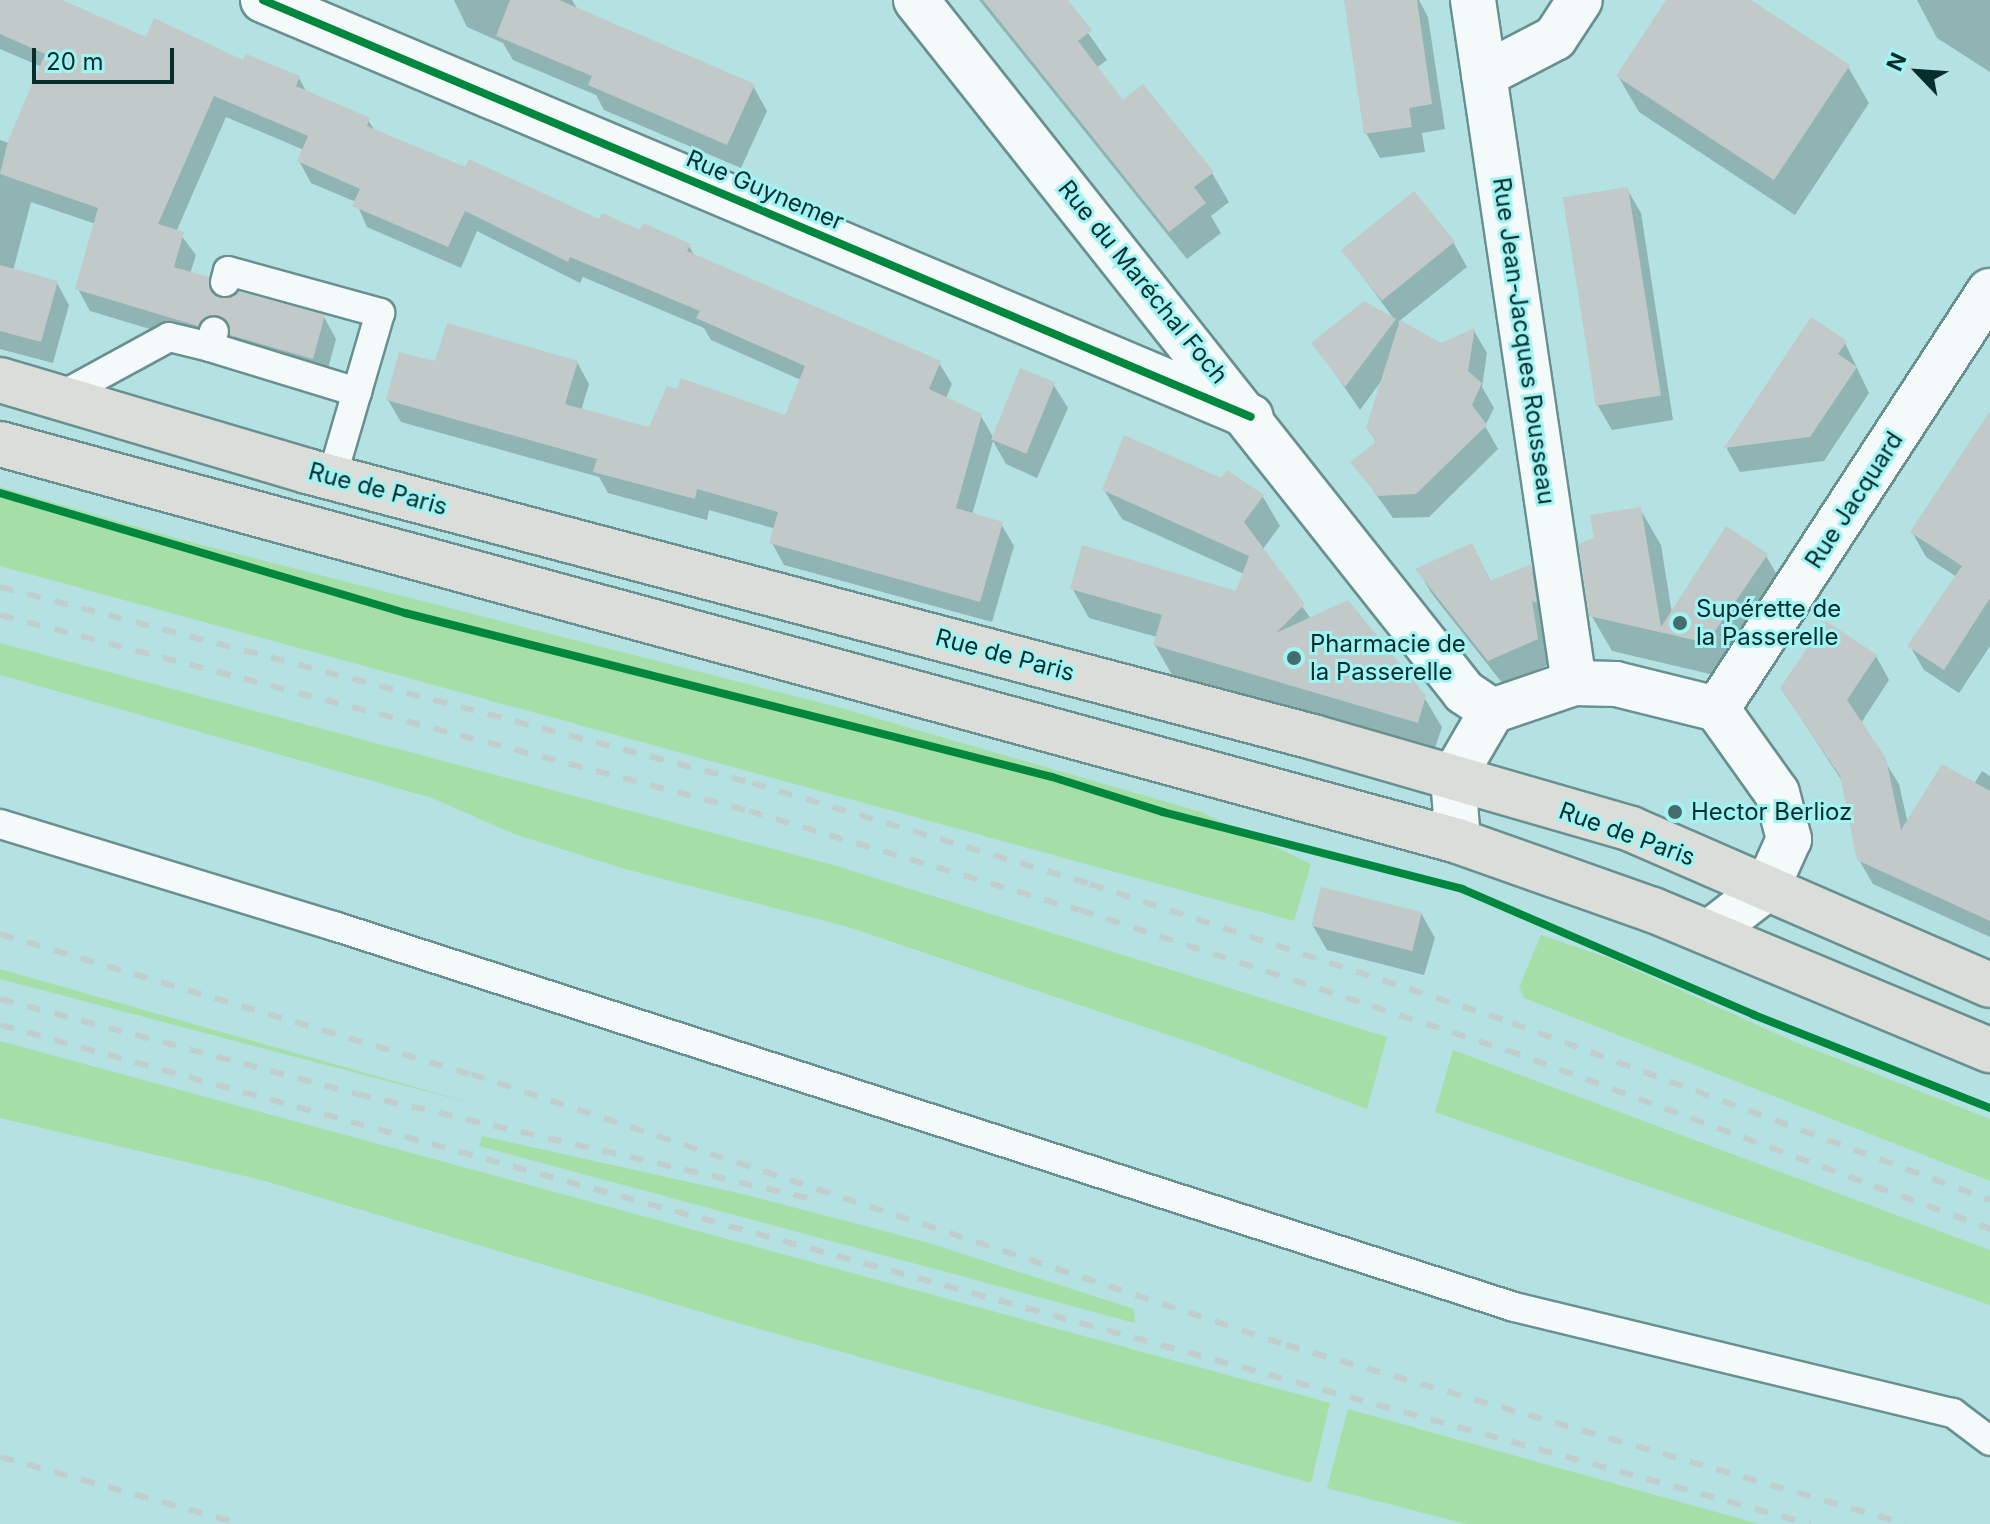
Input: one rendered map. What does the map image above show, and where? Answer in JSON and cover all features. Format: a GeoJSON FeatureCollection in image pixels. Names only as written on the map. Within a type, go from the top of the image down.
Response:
{"type":"FeatureCollection","features":[{"type":"Feature","properties":{"kind":"main road","name":"Rue de Paris"},"geometry":{"type":"LineString","coordinates":[[0,380],[332,477],[1453,778],[1631,829],[1990,985]]}},
{"type":"Feature","properties":{"kind":"main road"},"geometry":{"type":"LineString","coordinates":[[0,444],[1458,841],[1710,932],[1990,1050]]}},
{"type":"Feature","properties":{"kind":"street","name":"Rue Guynemer"},"geometry":{"type":"LineString","coordinates":[[263,0],[1251,417]]}},
{"type":"Feature","properties":{"kind":"street","name":"Rue du Maréchal Foch"},"geometry":{"type":"LineString","coordinates":[[916,0],[1251,417],[1464,692],[1492,711]]}},
{"type":"Feature","properties":{"kind":"street","name":"Rue Jean-Jacques Rousseau"},"geometry":{"type":"LineString","coordinates":[[1473,0],[1574,683]]}},
{"type":"Feature","properties":{"kind":"street"},"geometry":{"type":"LineString","coordinates":[[1484,75],[1555,38],[1580,0]]}},
{"type":"Feature","properties":{"kind":"street","name":"Rue Jacquard"},"geometry":{"type":"LineString","coordinates":[[1717,709],[1990,291]]}},
{"type":"Feature","properties":{"kind":"street"},"geometry":{"type":"LineString","coordinates":[[1458,841],[1453,778],[1492,711],[1574,683],[1616,684],[1717,709],[1777,793],[1789,848],[1767,888],[1710,932]]}},
{"type":"Feature","properties":{"kind":"lane"},"geometry":{"type":"LineString","coordinates":[[225,282],[228,271],[258,285],[307,299],[380,313],[332,477]]}},
{"type":"Feature","properties":{"kind":"lane"},"geometry":{"type":"LineString","coordinates":[[61,396],[169,337],[212,339],[290,362],[357,392]]}},
{"type":"Feature","properties":{"kind":"lane"},"geometry":{"type":"LineString","coordinates":[[0,824],[334,926],[1514,1307],[1953,1413],[1990,1441]]}},
{"type":"Feature","properties":{"kind":"green space"},"geometry":{"type":"Polygon","coordinates":[[[0,487],[179,539],[841,708],[1201,812],[1311,864],[1294,921],[0,566],[0,487]]]}},
{"type":"Feature","properties":{"kind":"green space"},"geometry":{"type":"Polygon","coordinates":[[[0,643],[830,864],[1387,1037],[1367,1109],[1204,1047],[848,927],[625,869],[514,834],[432,798],[0,675],[0,643]]]}},
{"type":"Feature","properties":{"kind":"green space"},"geometry":{"type":"Polygon","coordinates":[[[1541,935],[1609,958],[1793,1041],[1990,1119],[1990,1181],[1524,998],[1519,987],[1541,935]]]}},
{"type":"Feature","properties":{"kind":"green space"},"geometry":{"type":"Polygon","coordinates":[[[0,969],[478,1105],[0,979],[0,969]]]}},
{"type":"Feature","properties":{"kind":"green space"},"geometry":{"type":"Polygon","coordinates":[[[0,1041],[1330,1403],[1311,1483],[731,1321],[265,1181],[0,1118],[0,1041]]]}},
{"type":"Feature","properties":{"kind":"green space"},"geometry":{"type":"Polygon","coordinates":[[[1453,1050],[1990,1250],[1990,1305],[1435,1112],[1453,1050]]]}},
{"type":"Feature","properties":{"kind":"green space"},"geometry":{"type":"Polygon","coordinates":[[[482,1136],[747,1195],[926,1242],[1134,1309],[1135,1323],[479,1146],[482,1136]]]}},
{"type":"Feature","properties":{"kind":"green space"},"geometry":{"type":"Polygon","coordinates":[[[1348,1409],[1759,1524],[1466,1524],[1327,1488],[1348,1409]]]}},
{"type":"Feature","properties":{"kind":"building"},"geometry":{"type":"Polygon","coordinates":[[[0,0],[62,0],[146,37],[154,18],[243,60],[246,54],[300,76],[296,86],[370,118],[367,126],[465,167],[469,159],[599,219],[602,213],[640,230],[643,223],[691,244],[687,251],[941,361],[929,389],[982,414],[956,508],[1003,522],[980,602],[769,543],[778,512],[697,489],[695,499],[593,472],[597,459],[386,400],[399,352],[435,361],[447,323],[578,361],[565,404],[649,427],[667,386],[677,389],[681,378],[785,415],[805,366],[696,318],[700,311],[570,257],[568,262],[465,211],[448,247],[352,206],[360,189],[297,161],[308,136],[214,96],[158,224],[184,232],[174,267],[209,277],[209,287],[220,298],[239,292],[325,315],[313,359],[230,335],[230,326],[219,315],[209,315],[198,326],[75,289],[98,208],[0,174],[8,141],[45,54],[0,34],[0,0]]]}},
{"type":"Feature","properties":{"kind":"building"},"geometry":{"type":"Polygon","coordinates":[[[510,0],[559,0],[755,84],[727,145],[588,85],[592,76],[496,36],[510,0]]]}},
{"type":"Feature","properties":{"kind":"building"},"geometry":{"type":"Polygon","coordinates":[[[983,0],[1068,0],[1092,30],[1078,41],[1123,100],[1143,84],[1214,172],[1194,187],[1206,203],[1169,232],[983,0]]]}},
{"type":"Feature","properties":{"kind":"building"},"geometry":{"type":"Polygon","coordinates":[[[1344,0],[1417,0],[1432,104],[1409,108],[1412,127],[1364,134],[1344,0]]]}},
{"type":"Feature","properties":{"kind":"building"},"geometry":{"type":"Polygon","coordinates":[[[1666,0],[1751,0],[1850,65],[1774,180],[1616,76],[1666,0]]]}},
{"type":"Feature","properties":{"kind":"building"},"geometry":{"type":"Polygon","coordinates":[[[1628,187],[1661,395],[1596,406],[1563,197],[1628,187]]]}},
{"type":"Feature","properties":{"kind":"building"},"geometry":{"type":"Polygon","coordinates":[[[1414,191],[1455,242],[1382,301],[1341,250],[1414,191]]]}},
{"type":"Feature","properties":{"kind":"building"},"geometry":{"type":"Polygon","coordinates":[[[0,265],[58,281],[41,342],[0,331],[0,265]]]}},
{"type":"Feature","properties":{"kind":"building"},"geometry":{"type":"Polygon","coordinates":[[[1364,301],[1396,319],[1345,387],[1311,343],[1364,301]]]}},
{"type":"Feature","properties":{"kind":"building"},"geometry":{"type":"Polygon","coordinates":[[[1811,317],[1847,341],[1838,354],[1857,367],[1810,437],[1724,448],[1811,317]]]}},
{"type":"Feature","properties":{"kind":"building"},"geometry":{"type":"Polygon","coordinates":[[[1400,320],[1441,343],[1475,328],[1468,371],[1482,383],[1472,405],[1487,425],[1416,494],[1378,496],[1350,462],[1376,442],[1366,428],[1400,320]]]}},
{"type":"Feature","properties":{"kind":"building"},"geometry":{"type":"Polygon","coordinates":[[[1020,368],[1055,382],[1026,454],[991,439],[1020,368]]]}},
{"type":"Feature","properties":{"kind":"building"},"geometry":{"type":"Polygon","coordinates":[[[1990,411],[1990,598],[1944,670],[1907,646],[1962,566],[1910,532],[1990,411]]]}},
{"type":"Feature","properties":{"kind":"building"},"geometry":{"type":"Polygon","coordinates":[[[1124,435],[1221,478],[1227,470],[1264,495],[1244,522],[1305,604],[1276,633],[1348,600],[1426,696],[1418,723],[1153,645],[1162,615],[1070,589],[1082,545],[1236,591],[1249,556],[1102,490],[1124,435]]]}},
{"type":"Feature","properties":{"kind":"building"},"geometry":{"type":"Polygon","coordinates":[[[1641,507],[1661,627],[1726,526],[1768,554],[1707,643],[1589,616],[1579,544],[1594,538],[1590,515],[1641,507]]]}},
{"type":"Feature","properties":{"kind":"building"},"geometry":{"type":"Polygon","coordinates":[[[1472,543],[1490,581],[1531,564],[1537,603],[1532,601],[1538,639],[1488,661],[1415,569],[1472,543]]]}},
{"type":"Feature","properties":{"kind":"building"},"geometry":{"type":"Polygon","coordinates":[[[1826,621],[1877,655],[1847,700],[1886,758],[1901,830],[1942,764],[1990,791],[1990,921],[1857,860],[1840,776],[1780,688],[1826,621]]]}},
{"type":"Feature","properties":{"kind":"building"},"geometry":{"type":"Polygon","coordinates":[[[1321,887],[1422,912],[1412,951],[1311,926],[1321,887]]]}},
{"type":"Feature","properties":{"kind":"railway"},"geometry":{"type":"LineString","coordinates":[[0,587],[752,783],[1090,884],[1512,1023],[1990,1200]]}},
{"type":"Feature","properties":{"kind":"railway"},"geometry":{"type":"LineString","coordinates":[[0,615],[749,811],[1080,910],[1507,1050],[1990,1229]]}},
{"type":"Feature","properties":{"kind":"railway"},"geometry":{"type":"LineString","coordinates":[[0,934],[471,1074],[1286,1345],[1906,1524]]}},
{"type":"Feature","properties":{"kind":"railway"},"geometry":{"type":"LineString","coordinates":[[0,999],[357,1094],[819,1201]]}},
{"type":"Feature","properties":{"kind":"railway"},"geometry":{"type":"LineString","coordinates":[[0,1025],[1810,1524]]}},
{"type":"Feature","properties":{"kind":"railway"},"geometry":{"type":"LineString","coordinates":[[0,1457],[241,1524]]}},
{"type":"Feature","properties":{"kind":"cycle path"},"geometry":{"type":"LineString","coordinates":[[263,0],[1251,417]]}},
{"type":"Feature","properties":{"kind":"cycle path"},"geometry":{"type":"LineString","coordinates":[[0,493],[405,613],[1052,777],[1163,812],[1462,889],[1754,1015],[1990,1108]]}},
{"type":"Feature","properties":{"kind":"place","name":"Supérette de la Passerelle"},"geometry":{"type":"Point","coordinates":[1680,623]}},
{"type":"Feature","properties":{"kind":"place","name":"Pharmacie de la Passerelle"},"geometry":{"type":"Point","coordinates":[1294,658]}},
{"type":"Feature","properties":{"kind":"place","name":"Hector Berlioz"},"geometry":{"type":"Point","coordinates":[1675,812]}}]}
